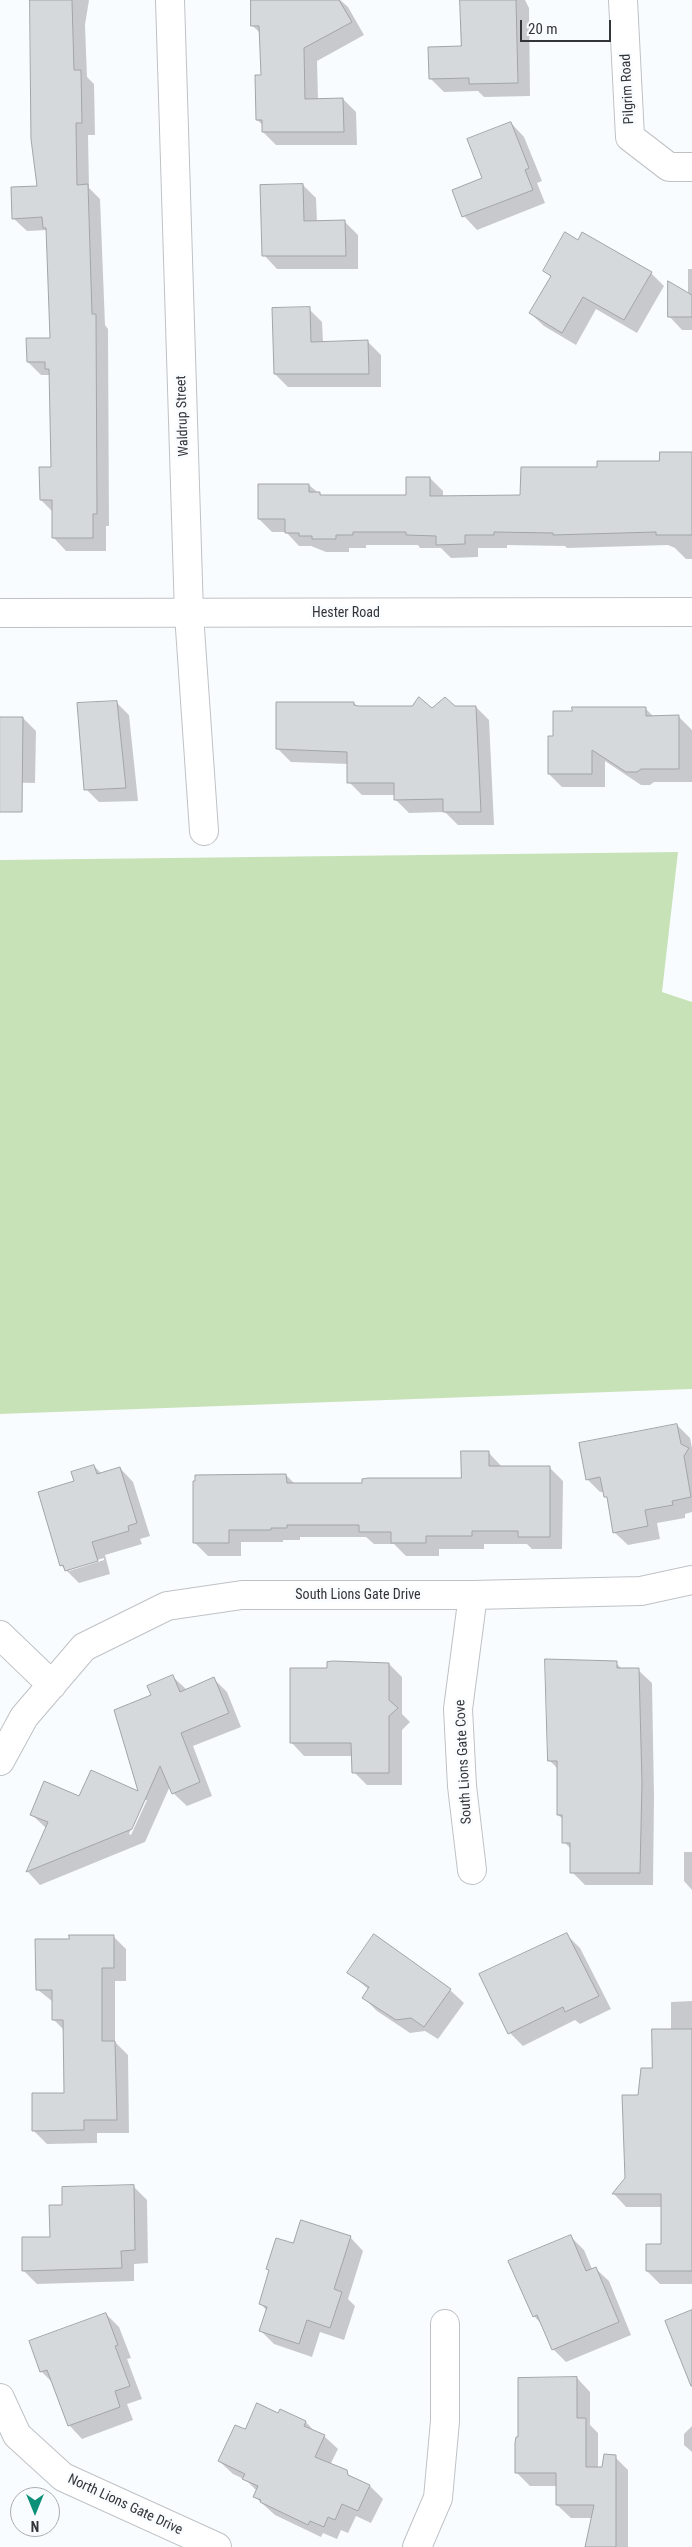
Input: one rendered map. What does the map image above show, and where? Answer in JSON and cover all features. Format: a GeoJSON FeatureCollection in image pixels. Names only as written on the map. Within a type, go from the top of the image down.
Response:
{"type":"FeatureCollection","features":[{"type":"Feature","properties":{"kind":"street","name":"Waldrup Street"},"geometry":{"type":"LineString","coordinates":[[170,0],[189,614],[204,831]]}},
{"type":"Feature","properties":{"kind":"street","name":"Pilgrim Road"},"geometry":{"type":"LineString","coordinates":[[623,0],[630,137],[669,167],[692,167]]}},
{"type":"Feature","properties":{"kind":"street","name":"Hester Road"},"geometry":{"type":"LineString","coordinates":[[0,613],[692,612]]}},
{"type":"Feature","properties":{"kind":"street","name":"South Lions Gate Drive"},"geometry":{"type":"LineString","coordinates":[[0,1762],[24,1717],[84,1647],[167,1606],[242,1595],[473,1595],[641,1591],[692,1580]]}},
{"type":"Feature","properties":{"kind":"street","name":"South Lions Gate Cove"},"geometry":{"type":"LineString","coordinates":[[472,1870],[462,1786],[458,1709],[473,1595]]}},
{"type":"Feature","properties":{"kind":"street"},"geometry":{"type":"LineString","coordinates":[[0,1635],[52,1685]]}},
{"type":"Feature","properties":{"kind":"street"},"geometry":{"type":"LineString","coordinates":[[417,2547],[438,2498],[445,2422],[445,2324]]}},
{"type":"Feature","properties":{"kind":"street","name":"North Lions Gate Drive"},"geometry":{"type":"LineString","coordinates":[[0,2398],[17,2435],[63,2477],[217,2547]]}},
{"type":"Feature","properties":{"kind":"green space"},"geometry":{"type":"Polygon","coordinates":[[[678,852],[662,992],[692,1002],[692,1389],[0,1414],[0,860],[678,852]]]}},
{"type":"Feature","properties":{"kind":"building"},"geometry":{"type":"Polygon","coordinates":[[[30,0],[72,0],[74,70],[81,70],[82,123],[76,123],[77,185],[88,184],[92,314],[96,314],[97,514],[93,514],[93,538],[52,538],[52,500],[40,500],[39,467],[51,467],[49,369],[45,369],[45,362],[27,362],[26,338],[50,338],[46,228],[43,228],[42,217],[12,219],[11,187],[37,186],[31,139],[30,0]]]}},
{"type":"Feature","properties":{"kind":"building"},"geometry":{"type":"Polygon","coordinates":[[[251,0],[339,0],[352,22],[304,48],[305,99],[343,98],[344,132],[262,132],[262,120],[256,120],[255,75],[261,75],[259,26],[251,26],[251,0]]]}},
{"type":"Feature","properties":{"kind":"building"},"geometry":{"type":"Polygon","coordinates":[[[460,0],[516,0],[518,83],[469,84],[469,78],[429,79],[428,47],[461,46],[460,0]]]}},
{"type":"Feature","properties":{"kind":"building"},"geometry":{"type":"Polygon","coordinates":[[[511,122],[529,168],[525,170],[533,190],[462,217],[452,190],[482,178],[467,139],[511,122]]]}},
{"type":"Feature","properties":{"kind":"building"},"geometry":{"type":"Polygon","coordinates":[[[303,184],[304,221],[345,220],[346,256],[262,256],[260,185],[303,184]]]}},
{"type":"Feature","properties":{"kind":"building"},"geometry":{"type":"Polygon","coordinates":[[[565,232],[578,240],[582,232],[652,272],[624,320],[583,297],[562,333],[529,313],[551,276],[543,271],[565,232]]]}},
{"type":"Feature","properties":{"kind":"building"},"geometry":{"type":"Polygon","coordinates":[[[668,281],[692,295],[692,317],[668,317],[668,281]]]}},
{"type":"Feature","properties":{"kind":"building"},"geometry":{"type":"Polygon","coordinates":[[[310,307],[311,342],[368,340],[369,374],[274,374],[272,308],[310,307]]]}},
{"type":"Feature","properties":{"kind":"building"},"geometry":{"type":"Polygon","coordinates":[[[660,452],[692,452],[692,535],[656,535],[656,532],[553,535],[553,533],[494,532],[494,535],[465,535],[465,544],[436,545],[436,536],[406,535],[406,532],[353,532],[353,535],[336,535],[336,539],[312,539],[312,536],[299,536],[299,533],[285,533],[285,519],[258,519],[258,484],[309,484],[309,492],[320,492],[320,495],[406,495],[406,477],[430,477],[430,496],[520,495],[521,467],[597,467],[597,461],[659,461],[660,452]]]}},
{"type":"Feature","properties":{"kind":"building"},"geometry":{"type":"Polygon","coordinates":[[[419,697],[432,708],[445,697],[455,706],[476,706],[481,812],[443,812],[443,799],[394,800],[394,783],[347,783],[347,752],[276,749],[276,702],[354,702],[354,705],[358,706],[412,706],[419,697]]]}},
{"type":"Feature","properties":{"kind":"building"},"geometry":{"type":"Polygon","coordinates":[[[117,701],[126,788],[84,790],[77,703],[117,701]]]}},
{"type":"Feature","properties":{"kind":"building"},"geometry":{"type":"Polygon","coordinates":[[[572,707],[646,707],[646,716],[679,715],[679,769],[641,769],[637,772],[626,772],[592,750],[592,774],[548,774],[548,736],[553,736],[553,711],[572,711],[572,707]]]}},
{"type":"Feature","properties":{"kind":"building"},"geometry":{"type":"Polygon","coordinates":[[[0,717],[23,717],[22,812],[0,812],[0,717]]]}},
{"type":"Feature","properties":{"kind":"building"},"geometry":{"type":"Polygon","coordinates":[[[677,1424],[681,1444],[689,1448],[684,1456],[691,1497],[672,1501],[673,1505],[645,1510],[648,1526],[613,1533],[607,1497],[604,1497],[600,1477],[586,1480],[579,1443],[677,1424]]]}},
{"type":"Feature","properties":{"kind":"building"},"geometry":{"type":"Polygon","coordinates":[[[461,1451],[489,1451],[489,1466],[550,1466],[550,1537],[518,1537],[518,1531],[472,1531],[472,1536],[426,1536],[426,1543],[391,1543],[391,1532],[359,1532],[359,1525],[287,1525],[287,1528],[271,1528],[271,1530],[229,1530],[229,1543],[193,1543],[193,1481],[195,1481],[195,1475],[286,1474],[287,1483],[362,1483],[362,1479],[368,1478],[461,1478],[461,1451]]]}},
{"type":"Feature","properties":{"kind":"building"},"geometry":{"type":"Polygon","coordinates":[[[94,1465],[97,1474],[120,1467],[137,1523],[128,1526],[129,1531],[92,1542],[98,1561],[65,1571],[63,1565],[60,1566],[38,1492],[74,1481],[71,1472],[94,1465]]]}},
{"type":"Feature","properties":{"kind":"building"},"geometry":{"type":"Polygon","coordinates":[[[545,1659],[617,1661],[617,1668],[639,1668],[642,1783],[640,1873],[570,1873],[570,1843],[562,1843],[562,1815],[557,1815],[557,1761],[548,1761],[545,1659]]]}},
{"type":"Feature","properties":{"kind":"building"},"geometry":{"type":"Polygon","coordinates":[[[327,1662],[389,1663],[389,1700],[398,1708],[389,1716],[389,1773],[352,1773],[351,1743],[290,1743],[290,1668],[327,1668],[327,1662]]]}},
{"type":"Feature","properties":{"kind":"building"},"geometry":{"type":"Polygon","coordinates":[[[173,1675],[180,1692],[214,1677],[229,1713],[181,1733],[200,1782],[172,1794],[160,1766],[132,1829],[26,1872],[48,1822],[30,1815],[44,1781],[79,1796],[91,1770],[138,1791],[114,1710],[151,1695],[147,1686],[173,1675]]]}},
{"type":"Feature","properties":{"kind":"building"},"geometry":{"type":"Polygon","coordinates":[[[567,1933],[599,1996],[565,2012],[563,2007],[508,2034],[479,1974],[567,1933]]]}},
{"type":"Feature","properties":{"kind":"building"},"geometry":{"type":"Polygon","coordinates":[[[374,1934],[451,1989],[424,2027],[411,2018],[396,2020],[362,1998],[369,1987],[347,1973],[374,1934]]]}},
{"type":"Feature","properties":{"kind":"building"},"geometry":{"type":"Polygon","coordinates":[[[69,1935],[114,1935],[114,1968],[102,1968],[102,2041],[115,2041],[117,2120],[84,2120],[84,2130],[32,2131],[32,2093],[64,2093],[63,2020],[52,2020],[52,1990],[36,1990],[35,1939],[69,1939],[69,1935]]]}},
{"type":"Feature","properties":{"kind":"building"},"geometry":{"type":"Polygon","coordinates":[[[652,2029],[692,2029],[692,2271],[646,2271],[646,2244],[661,2244],[661,2194],[612,2194],[625,2178],[622,2095],[638,2095],[641,2068],[652,2068],[652,2029]]]}},
{"type":"Feature","properties":{"kind":"building"},"geometry":{"type":"Polygon","coordinates":[[[134,2185],[135,2250],[121,2251],[122,2268],[22,2271],[22,2237],[50,2237],[49,2205],[62,2205],[62,2187],[134,2185]]]}},
{"type":"Feature","properties":{"kind":"building"},"geometry":{"type":"Polygon","coordinates":[[[301,2220],[351,2236],[334,2289],[342,2292],[330,2328],[307,2320],[299,2344],[259,2331],[267,2307],[259,2304],[269,2270],[266,2269],[276,2238],[293,2243],[301,2220]]]}},
{"type":"Feature","properties":{"kind":"building"},"geometry":{"type":"Polygon","coordinates":[[[571,2235],[586,2271],[596,2267],[619,2322],[552,2350],[537,2315],[533,2317],[508,2261],[571,2235]]]}},
{"type":"Feature","properties":{"kind":"building"},"geometry":{"type":"Polygon","coordinates":[[[692,2310],[692,2386],[691,2386],[665,2321],[692,2310]]]}},
{"type":"Feature","properties":{"kind":"building"},"geometry":{"type":"Polygon","coordinates":[[[106,2313],[118,2345],[115,2346],[130,2386],[115,2391],[120,2407],[68,2426],[47,2370],[40,2372],[29,2341],[106,2313]]]}},
{"type":"Feature","properties":{"kind":"building"},"geometry":{"type":"Polygon","coordinates":[[[577,2377],[577,2418],[586,2418],[586,2467],[602,2467],[604,2454],[616,2455],[616,2547],[585,2547],[594,2505],[556,2505],[556,2473],[515,2473],[515,2443],[516,2437],[518,2437],[518,2378],[577,2377]]]}},
{"type":"Feature","properties":{"kind":"building"},"geometry":{"type":"Polygon","coordinates":[[[257,2403],[278,2413],[280,2409],[306,2421],[304,2426],[325,2435],[315,2457],[347,2470],[348,2475],[370,2485],[358,2511],[342,2504],[335,2520],[328,2517],[324,2527],[310,2521],[308,2525],[260,2502],[261,2500],[253,2497],[258,2486],[242,2479],[245,2474],[218,2461],[235,2425],[245,2429],[257,2403]]]}}]}
